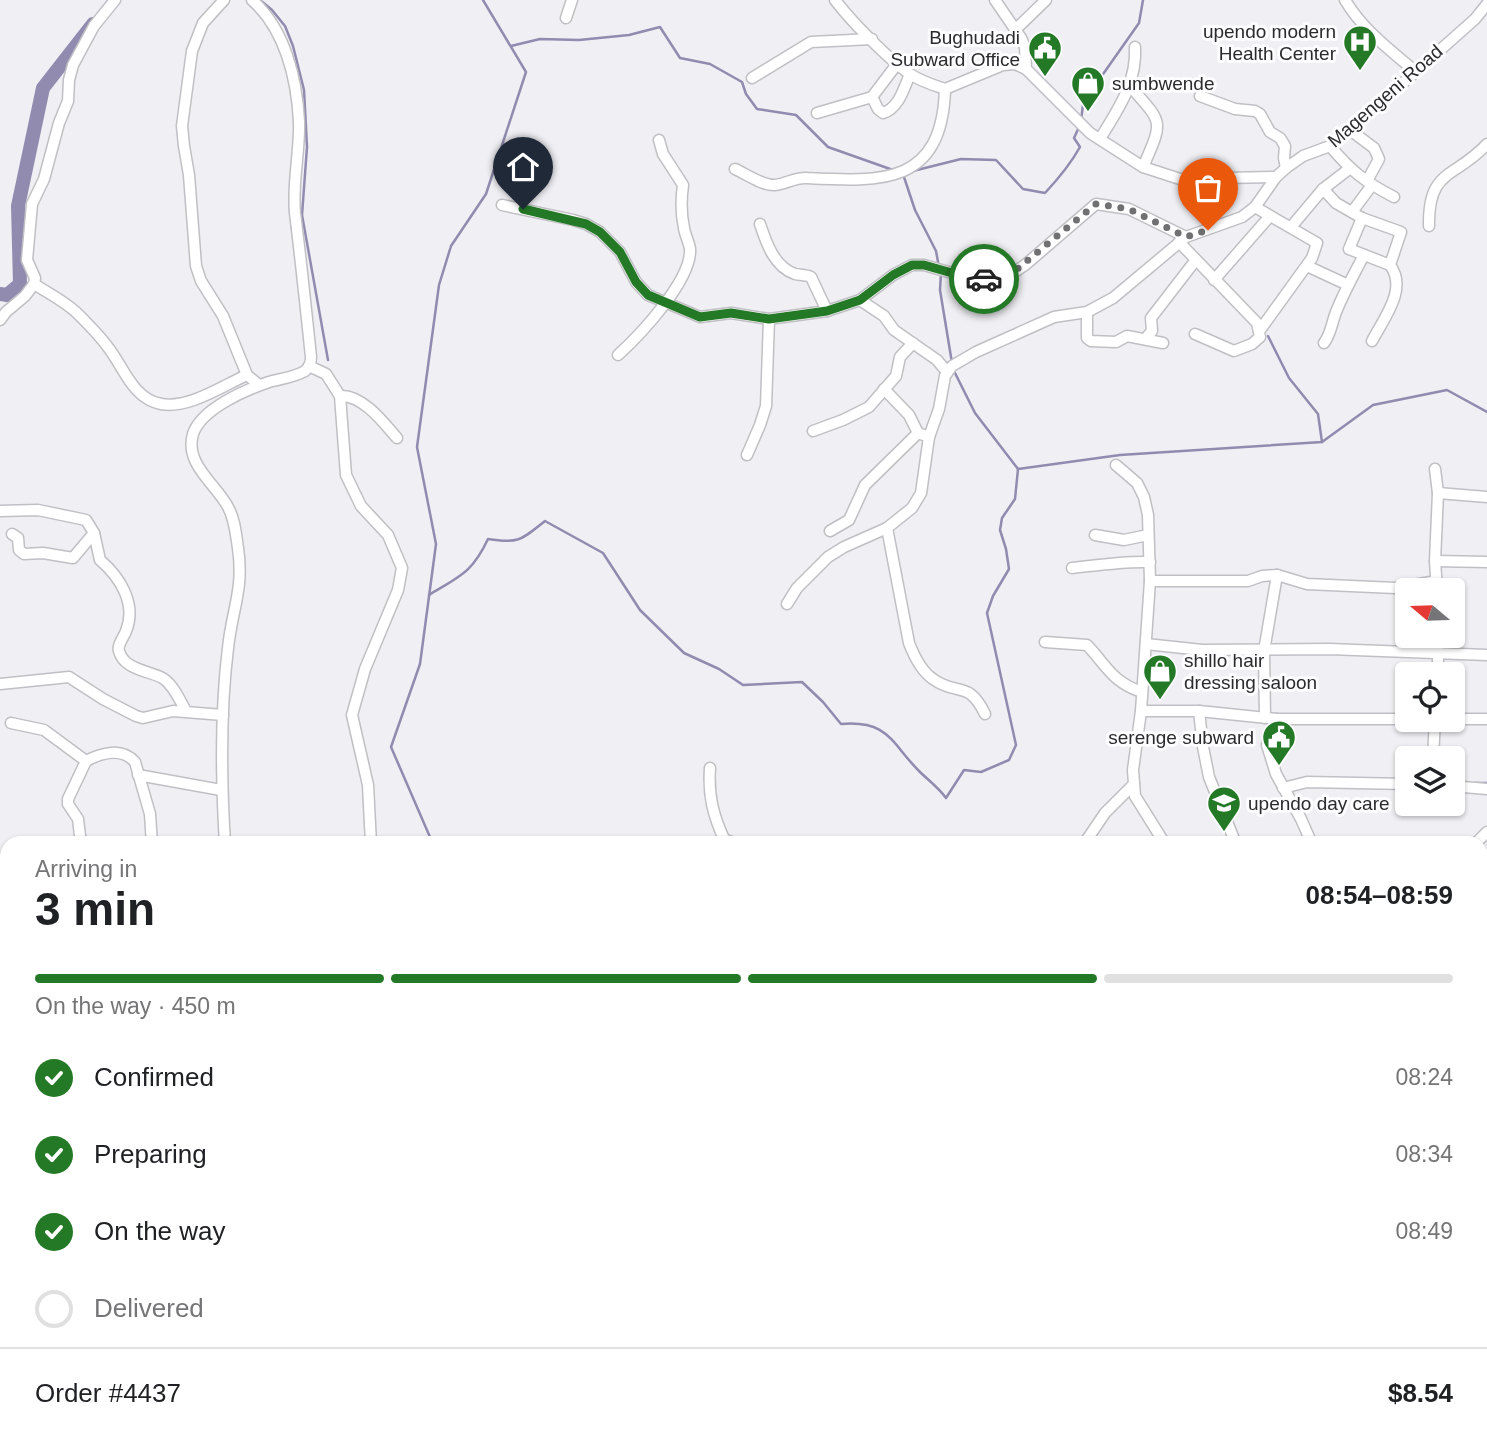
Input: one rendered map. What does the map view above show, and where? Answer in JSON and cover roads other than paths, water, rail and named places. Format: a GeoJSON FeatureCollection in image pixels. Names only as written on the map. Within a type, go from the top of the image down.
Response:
{"type":"FeatureCollection","features":[{"type":"Feature","properties":{"kind":"street"},"geometry":{"type":"LineString","coordinates":[[0,320],[25,296],[33,284],[35,278],[27,260],[32,204],[44,179],[59,122],[68,101],[73,65],[94,26],[115,0]]}},
{"type":"Feature","properties":{"kind":"street"},"geometry":{"type":"LineString","coordinates":[[224,0],[198,31],[190,59],[183,126],[196,266],[201,281],[223,316],[247,375],[259,385]]}},
{"type":"Feature","properties":{"kind":"street"},"geometry":{"type":"LineString","coordinates":[[225,836],[223,715],[228,648],[241,573],[233,519],[226,503],[194,458],[192,438],[203,417],[259,385],[303,372],[309,366],[311,357],[294,200],[299,122],[292,76],[281,38],[252,0]]}},
{"type":"Feature","properties":{"kind":"street"},"geometry":{"type":"LineString","coordinates":[[566,18],[572,0]]}},
{"type":"Feature","properties":{"kind":"street"},"geometry":{"type":"LineString","coordinates":[[835,0],[897,64],[910,74],[945,89],[1003,65],[1015,64],[1026,69],[1080,124],[1143,167],[1180,179],[1276,177]]}},
{"type":"Feature","properties":{"kind":"street"},"geometry":{"type":"LineString","coordinates":[[995,0],[1025,47],[1026,69]]}},
{"type":"Feature","properties":{"kind":"street"},"geometry":{"type":"LineString","coordinates":[[1016,29],[1046,0]]}},
{"type":"Feature","properties":{"kind":"street"},"geometry":{"type":"LineString","coordinates":[[1345,0],[1368,30],[1416,72]]}},
{"type":"Feature","properties":{"kind":"street","name":"Magengeni Road"},"geometry":{"type":"LineString","coordinates":[[947,372],[976,352],[1054,317],[1087,312],[1113,298],[1182,240],[1242,217],[1255,207],[1286,167],[1304,156],[1330,146],[1350,130],[1475,19],[1487,4]]}},
{"type":"Feature","properties":{"kind":"street"},"geometry":{"type":"LineString","coordinates":[[752,78],[811,42],[872,39]]}},
{"type":"Feature","properties":{"kind":"street"},"geometry":{"type":"LineString","coordinates":[[1100,139],[1130,86],[1134,72],[1135,47]]}},
{"type":"Feature","properties":{"kind":"street"},"geometry":{"type":"LineString","coordinates":[[817,113],[872,97],[897,64]]}},
{"type":"Feature","properties":{"kind":"street"},"geometry":{"type":"LineString","coordinates":[[872,97],[878,109],[883,113],[887,112],[895,104],[910,74]]}},
{"type":"Feature","properties":{"kind":"street"},"geometry":{"type":"LineString","coordinates":[[1130,86],[1156,115],[1158,123],[1143,167]]}},
{"type":"Feature","properties":{"kind":"street"},"geometry":{"type":"LineString","coordinates":[[735,169],[776,185],[799,178],[856,181],[885,177],[910,169],[923,158],[933,142],[944,115],[945,89]]}},
{"type":"Feature","properties":{"kind":"street"},"geometry":{"type":"LineString","coordinates":[[1200,96],[1235,109],[1260,114],[1270,132],[1280,138],[1285,146],[1286,167]]}},
{"type":"Feature","properties":{"kind":"street"},"geometry":{"type":"LineString","coordinates":[[1350,130],[1374,148],[1378,159],[1369,183],[1352,212]]}},
{"type":"Feature","properties":{"kind":"street"},"geometry":{"type":"LineString","coordinates":[[618,355],[639,336],[666,302],[681,275],[690,250],[683,222],[683,185],[663,154],[659,140]]}},
{"type":"Feature","properties":{"kind":"street"},"geometry":{"type":"LineString","coordinates":[[1429,226],[1429,202],[1434,190],[1444,177],[1475,157],[1487,144]]}},
{"type":"Feature","properties":{"kind":"street"},"geometry":{"type":"LineString","coordinates":[[1330,146],[1349,169],[1394,197]]}},
{"type":"Feature","properties":{"kind":"street"},"geometry":{"type":"LineString","coordinates":[[1291,227],[1323,189],[1349,169]]}},
{"type":"Feature","properties":{"kind":"street"},"geometry":{"type":"LineString","coordinates":[[1323,189],[1336,203],[1362,218],[1401,232],[1390,265]]}},
{"type":"Feature","properties":{"kind":"street"},"geometry":{"type":"LineString","coordinates":[[502,205],[573,220],[593,228],[612,241],[641,289],[648,295],[700,317],[731,313],[769,319],[827,311],[860,300],[893,275],[912,265],[924,265],[983,279],[1004,279],[1025,265],[1096,204],[1129,209],[1182,240],[1195,261],[1257,323],[1260,337],[1252,344],[1234,351],[1195,334]]}},
{"type":"Feature","properties":{"kind":"street"},"geometry":{"type":"LineString","coordinates":[[1255,207],[1317,243],[1307,266],[1259,330]]}},
{"type":"Feature","properties":{"kind":"street"},"geometry":{"type":"LineString","coordinates":[[1214,280],[1270,216]]}},
{"type":"Feature","properties":{"kind":"street"},"geometry":{"type":"LineString","coordinates":[[1362,218],[1349,250],[1390,265],[1397,277],[1398,287],[1372,341]]}},
{"type":"Feature","properties":{"kind":"street"},"geometry":{"type":"LineString","coordinates":[[760,224],[775,257],[788,270],[811,277],[827,311]]}},
{"type":"Feature","properties":{"kind":"street"},"geometry":{"type":"LineString","coordinates":[[1324,343],[1348,285],[1364,255]]}},
{"type":"Feature","properties":{"kind":"street"},"geometry":{"type":"LineString","coordinates":[[1146,338],[1152,331],[1151,318],[1195,261]]}},
{"type":"Feature","properties":{"kind":"street"},"geometry":{"type":"LineString","coordinates":[[1307,266],[1348,285]]}},
{"type":"Feature","properties":{"kind":"street"},"geometry":{"type":"LineString","coordinates":[[33,284],[76,312],[107,345],[125,376],[142,394],[159,404],[174,404],[194,399],[247,375]]}},
{"type":"Feature","properties":{"kind":"street"},"geometry":{"type":"LineString","coordinates":[[788,604],[797,588],[828,557],[887,528],[904,516],[920,493],[929,437],[939,409],[947,372],[937,360],[894,330],[884,316],[860,300]]}},
{"type":"Feature","properties":{"kind":"street"},"geometry":{"type":"LineString","coordinates":[[1087,312],[1087,338],[1091,341],[1116,342],[1127,336],[1163,343]]}},
{"type":"Feature","properties":{"kind":"street"},"geometry":{"type":"LineString","coordinates":[[747,455],[766,406],[769,319]]}},
{"type":"Feature","properties":{"kind":"street"},"geometry":{"type":"LineString","coordinates":[[813,431],[863,411],[896,376],[900,357],[913,343]]}},
{"type":"Feature","properties":{"kind":"street"},"geometry":{"type":"LineString","coordinates":[[309,366],[326,374],[340,396],[346,475],[350,487],[369,517],[388,535],[402,568],[398,590],[365,669],[352,715],[368,785],[371,836]]}},
{"type":"Feature","properties":{"kind":"street"},"geometry":{"type":"LineString","coordinates":[[884,389],[909,415],[918,433],[929,437]]}},
{"type":"Feature","properties":{"kind":"street"},"geometry":{"type":"LineString","coordinates":[[340,396],[356,399],[397,438]]}},
{"type":"Feature","properties":{"kind":"street"},"geometry":{"type":"LineString","coordinates":[[830,531],[849,520],[865,485],[918,433]]}},
{"type":"Feature","properties":{"kind":"street"},"geometry":{"type":"LineString","coordinates":[[1116,465],[1137,483],[1144,496],[1148,515],[1150,581],[1141,711],[1133,770],[1135,796],[1160,836]]}},
{"type":"Feature","properties":{"kind":"street"},"geometry":{"type":"LineString","coordinates":[[1435,469],[1438,493],[1436,578]]}},
{"type":"Feature","properties":{"kind":"street"},"geometry":{"type":"LineString","coordinates":[[1438,493],[1487,497]]}},
{"type":"Feature","properties":{"kind":"street"},"geometry":{"type":"LineString","coordinates":[[0,511],[38,510],[80,518],[90,524],[100,559],[110,567],[131,609],[130,622],[119,645],[120,654],[126,662],[142,672],[167,681],[186,711]]}},
{"type":"Feature","properties":{"kind":"street"},"geometry":{"type":"LineString","coordinates":[[887,528],[909,643],[915,657],[936,681],[978,698],[985,715]]}},
{"type":"Feature","properties":{"kind":"street"},"geometry":{"type":"LineString","coordinates":[[12,534],[18,538],[19,550],[24,554],[43,553],[73,558],[94,533]]}},
{"type":"Feature","properties":{"kind":"street"},"geometry":{"type":"LineString","coordinates":[[1095,535],[1124,540],[1148,535]]}},
{"type":"Feature","properties":{"kind":"street"},"geometry":{"type":"LineString","coordinates":[[1072,568],[1122,561],[1150,562]]}},
{"type":"Feature","properties":{"kind":"street"},"geometry":{"type":"LineString","coordinates":[[1435,561],[1487,562]]}},
{"type":"Feature","properties":{"kind":"street"},"geometry":{"type":"LineString","coordinates":[[1150,581],[1248,581],[1277,575],[1307,584],[1395,588]]}},
{"type":"Feature","properties":{"kind":"street"},"geometry":{"type":"LineString","coordinates":[[1265,718],[1264,651],[1277,575]]}},
{"type":"Feature","properties":{"kind":"street"},"geometry":{"type":"LineString","coordinates":[[1045,642],[1087,645],[1124,686],[1142,692]]}},
{"type":"Feature","properties":{"kind":"street"},"geometry":{"type":"LineString","coordinates":[[1146,644],[1202,650],[1329,649],[1487,655]]}},
{"type":"Feature","properties":{"kind":"street"},"geometry":{"type":"LineString","coordinates":[[1439,648],[1439,662]]}},
{"type":"Feature","properties":{"kind":"street"},"geometry":{"type":"LineString","coordinates":[[0,684],[69,677],[103,699],[143,718],[157,713],[186,711],[223,715]]}},
{"type":"Feature","properties":{"kind":"street"},"geometry":{"type":"LineString","coordinates":[[1141,711],[1199,711],[1277,719],[1395,719]]}},
{"type":"Feature","properties":{"kind":"street"},"geometry":{"type":"LineString","coordinates":[[1199,711],[1209,777],[1233,836]]}},
{"type":"Feature","properties":{"kind":"street"},"geometry":{"type":"LineString","coordinates":[[1277,719],[1267,745],[1283,788],[1309,836]]}},
{"type":"Feature","properties":{"kind":"street"},"geometry":{"type":"LineString","coordinates":[[1465,719],[1487,719]]}},
{"type":"Feature","properties":{"kind":"street"},"geometry":{"type":"LineString","coordinates":[[11,723],[44,730],[86,761]]}},
{"type":"Feature","properties":{"kind":"street"},"geometry":{"type":"LineString","coordinates":[[80,836],[78,819],[68,804],[68,799],[86,761],[123,753],[135,762],[150,814],[151,836]]}},
{"type":"Feature","properties":{"kind":"street"},"geometry":{"type":"LineString","coordinates":[[710,768],[709,795],[713,814],[723,836]]}},
{"type":"Feature","properties":{"kind":"street"},"geometry":{"type":"LineString","coordinates":[[138,775],[222,790]]}},
{"type":"Feature","properties":{"kind":"street"},"geometry":{"type":"LineString","coordinates":[[1283,788],[1307,782],[1395,784]]}},
{"type":"Feature","properties":{"kind":"street"},"geometry":{"type":"LineString","coordinates":[[1091,836],[1105,813],[1134,784]]}},
{"type":"Feature","properties":{"kind":"street"},"geometry":{"type":"LineString","coordinates":[[1465,787],[1487,789]]}},
{"type":"Feature","properties":{"kind":"waterway"},"geometry":{"type":"LineString","coordinates":[[260,0],[285,26],[304,90],[307,147],[302,215],[328,360]]}},
{"type":"Feature","properties":{"kind":"waterway"},"geometry":{"type":"LineString","coordinates":[[430,836],[391,747],[420,664],[436,544],[417,447],[439,285],[451,246],[486,194],[526,72],[483,0]]}},
{"type":"Feature","properties":{"kind":"waterway"},"geometry":{"type":"LineString","coordinates":[[1081,121],[1085,88],[1101,77],[1139,23],[1143,0]]}},
{"type":"Feature","properties":{"kind":"waterway"},"geometry":{"type":"LineString","coordinates":[[0,294],[7,295],[20,284],[18,206],[43,88],[93,24]]}},
{"type":"Feature","properties":{"kind":"waterway"},"geometry":{"type":"LineString","coordinates":[[511,46],[540,39],[579,40],[629,35],[660,27],[680,58],[710,64],[742,82],[746,94],[757,109],[796,115],[828,147],[893,170]]}},
{"type":"Feature","properties":{"kind":"waterway"},"geometry":{"type":"LineString","coordinates":[[909,172],[961,159],[996,160],[1023,189],[1045,193],[1080,147],[1074,138],[1079,127]]}},
{"type":"Feature","properties":{"kind":"waterway"},"geometry":{"type":"LineString","coordinates":[[903,174],[915,210],[936,251],[939,267]]}},
{"type":"Feature","properties":{"kind":"waterway"},"geometry":{"type":"LineString","coordinates":[[290,208],[292,229]]}},
{"type":"Feature","properties":{"kind":"waterway"},"geometry":{"type":"LineString","coordinates":[[941,273],[940,290],[952,363]]}},
{"type":"Feature","properties":{"kind":"waterway"},"geometry":{"type":"LineString","coordinates":[[1268,336],[1289,378],[1318,414],[1322,442]]}},
{"type":"Feature","properties":{"kind":"waterway"},"geometry":{"type":"LineString","coordinates":[[953,369],[975,413],[1018,469],[1120,455],[1322,442],[1373,405],[1447,390],[1487,412]]}},
{"type":"Feature","properties":{"kind":"waterway"},"geometry":{"type":"LineString","coordinates":[[429,595],[470,567],[488,539],[513,541],[530,533],[545,521],[603,553],[640,610],[684,653],[719,669],[743,685],[802,682],[841,724],[870,726],[888,736],[946,798],[964,770],[981,772],[1009,760],[1016,745],[987,613],[993,596],[1009,569],[1000,530],[1002,518],[1015,499],[1018,469]]}},
{"type":"Feature","properties":{"kind":"waterway"},"geometry":{"type":"LineString","coordinates":[[1476,783],[1487,783]]}},
{"type":"Feature","properties":{"kind":"place","name":"upendo modern Health Center"},"geometry":{"type":"Point","coordinates":[1360,72]}},
{"type":"Feature","properties":{"kind":"place","name":"Bughudadi Subward Office"},"geometry":{"type":"Point","coordinates":[1045,78]}},
{"type":"Feature","properties":{"kind":"place","name":"sumbwende"},"geometry":{"type":"Point","coordinates":[1088,113]}},
{"type":"Feature","properties":{"kind":"place","name":"shillo hair dressing saloon"},"geometry":{"type":"Point","coordinates":[1160,701]}},
{"type":"Feature","properties":{"kind":"place","name":"serenge subward"},"geometry":{"type":"Point","coordinates":[1279,767]}},
{"type":"Feature","properties":{"kind":"place","name":"upendo day care"},"geometry":{"type":"Point","coordinates":[1224,833]}}]}
